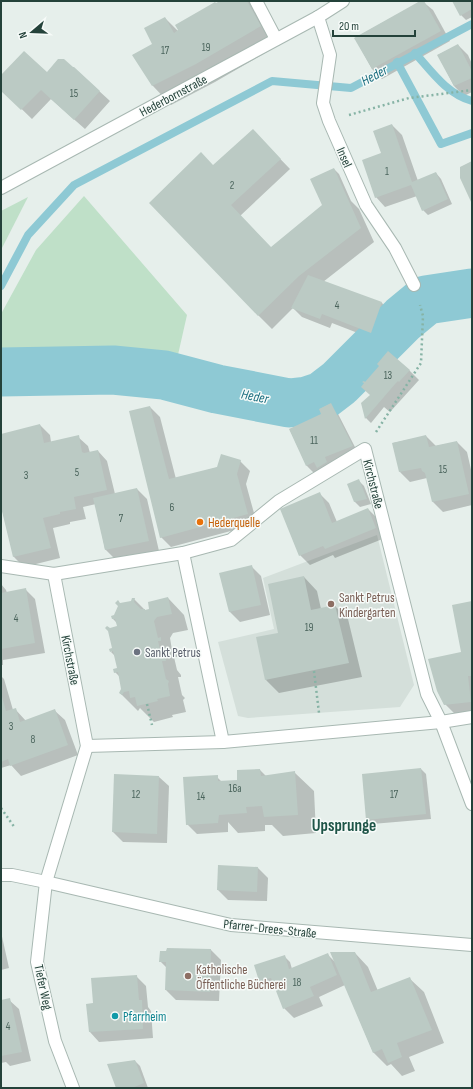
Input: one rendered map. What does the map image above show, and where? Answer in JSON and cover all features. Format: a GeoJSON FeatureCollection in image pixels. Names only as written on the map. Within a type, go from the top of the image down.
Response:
{"type":"FeatureCollection","features":[{"type":"Feature","properties":{"kind":"street"},"geometry":{"type":"LineString","coordinates":[[256,1],[276,39]]}},
{"type":"Feature","properties":{"kind":"street","name":"Hederbornstraße"},"geometry":{"type":"LineString","coordinates":[[1,188],[343,1]]}},
{"type":"Feature","properties":{"kind":"street","name":"Insel"},"geometry":{"type":"LineString","coordinates":[[318,16],[330,55],[323,103],[329,121],[366,205],[395,248],[414,285]]}},
{"type":"Feature","properties":{"kind":"street","name":"Kirchstraße"},"geometry":{"type":"LineString","coordinates":[[1,566],[54,574],[183,553],[230,540],[279,501],[365,449],[428,694],[441,722],[472,804]]}},
{"type":"Feature","properties":{"kind":"street"},"geometry":{"type":"LineString","coordinates":[[183,553],[223,742]]}},
{"type":"Feature","properties":{"kind":"street","name":"Kirchstraße"},"geometry":{"type":"LineString","coordinates":[[46,882],[87,746],[54,574]]}},
{"type":"Feature","properties":{"kind":"street"},"geometry":{"type":"LineString","coordinates":[[87,746],[223,742],[441,722],[472,717]]}},
{"type":"Feature","properties":{"kind":"street","name":"Pfarrer-Drees-Straße"},"geometry":{"type":"LineString","coordinates":[[1,875],[46,882],[231,926],[472,945]]}},
{"type":"Feature","properties":{"kind":"street","name":"Tiefer Weg"},"geometry":{"type":"LineString","coordinates":[[46,882],[37,962],[55,1041],[73,1088]]}},
{"type":"Feature","properties":{"kind":"path"},"geometry":{"type":"LineString","coordinates":[[329,121],[422,95],[472,90]]}},
{"type":"Feature","properties":{"kind":"path"},"geometry":{"type":"LineString","coordinates":[[365,449],[421,363],[423,316]]}},
{"type":"Feature","properties":{"kind":"path"},"geometry":{"type":"LineString","coordinates":[[314,670],[319,716]]}},
{"type":"Feature","properties":{"kind":"path"},"geometry":{"type":"LineString","coordinates":[[147,704],[150,713]]}},
{"type":"Feature","properties":{"kind":"path"},"geometry":{"type":"LineString","coordinates":[[1,808],[14,828]]}},
{"type":"Feature","properties":{"kind":"shaded area","name":"Sankt Petrus Kindergarten"},"geometry":{"type":"Polygon","coordinates":[[[377,535],[414,685],[400,707],[248,718],[238,716],[218,642],[274,629],[263,578],[377,535]]]}},
{"type":"Feature","properties":{"kind":"green space"},"geometry":{"type":"Polygon","coordinates":[[[84,196],[187,315],[175,368],[114,356],[1,358],[1,314],[36,250],[84,196]]]}},
{"type":"Feature","properties":{"kind":"green space"},"geometry":{"type":"Polygon","coordinates":[[[28,197],[1,250],[1,211],[28,197]]]}},
{"type":"Feature","properties":{"kind":"building"},"geometry":{"type":"Polygon","coordinates":[[[247,1],[261,26],[196,64],[152,86],[132,55],[152,44],[144,28],[165,17],[174,33],[178,30],[175,25],[215,2],[247,1]]]}},
{"type":"Feature","properties":{"kind":"building"},"geometry":{"type":"Polygon","coordinates":[[[420,1],[424,1],[441,31],[372,69],[354,38],[420,1]]]}},
{"type":"Feature","properties":{"kind":"building"},"geometry":{"type":"Polygon","coordinates":[[[452,1],[472,1],[472,9],[460,16],[452,1]]]}},
{"type":"Feature","properties":{"kind":"building"},"geometry":{"type":"Polygon","coordinates":[[[458,44],[472,71],[472,78],[454,86],[437,55],[458,44]]]}},
{"type":"Feature","properties":{"kind":"building"},"geometry":{"type":"Polygon","coordinates":[[[24,51],[47,72],[58,59],[64,59],[100,91],[74,120],[41,90],[21,110],[1,91],[1,75],[24,51]]]}},
{"type":"Feature","properties":{"kind":"building"},"geometry":{"type":"Polygon","coordinates":[[[392,124],[412,182],[436,172],[448,199],[422,211],[411,185],[375,198],[362,160],[381,153],[373,131],[392,124]]]}},
{"type":"Feature","properties":{"kind":"building"},"geometry":{"type":"Polygon","coordinates":[[[253,129],[281,159],[231,205],[271,247],[322,205],[310,179],[334,168],[361,228],[299,276],[258,316],[149,203],[201,152],[213,165],[253,129]]]}},
{"type":"Feature","properties":{"kind":"building"},"geometry":{"type":"Polygon","coordinates":[[[472,161],[472,204],[460,178],[460,167],[472,161]]]}},
{"type":"Feature","properties":{"kind":"building"},"geometry":{"type":"Polygon","coordinates":[[[308,275],[382,302],[371,333],[322,314],[320,319],[291,308],[308,275]]]}},
{"type":"Feature","properties":{"kind":"building"},"geometry":{"type":"Polygon","coordinates":[[[388,351],[410,370],[399,382],[398,381],[396,383],[365,419],[361,403],[370,395],[361,387],[364,383],[362,382],[365,382],[379,366],[377,364],[388,351]]]}},
{"type":"Feature","properties":{"kind":"building"},"geometry":{"type":"Polygon","coordinates":[[[331,403],[353,446],[325,457],[327,462],[317,468],[314,462],[306,466],[289,429],[321,414],[319,409],[331,403]]]}},
{"type":"Feature","properties":{"kind":"building"},"geometry":{"type":"Polygon","coordinates":[[[150,406],[169,479],[217,467],[221,454],[241,460],[237,474],[248,514],[160,538],[129,411],[150,406]]]}},
{"type":"Feature","properties":{"kind":"building"},"geometry":{"type":"Polygon","coordinates":[[[40,424],[44,443],[79,435],[82,452],[84,453],[98,450],[107,490],[74,497],[76,509],[60,512],[60,514],[43,518],[51,548],[13,557],[1,507],[1,434],[40,424]]]}},
{"type":"Feature","properties":{"kind":"building"},"geometry":{"type":"Polygon","coordinates":[[[426,435],[429,447],[457,441],[469,494],[432,502],[425,473],[421,468],[399,472],[392,443],[426,435]]]}},
{"type":"Feature","properties":{"kind":"building"},"geometry":{"type":"Polygon","coordinates":[[[359,479],[367,499],[354,502],[347,484],[359,479]]]}},
{"type":"Feature","properties":{"kind":"building"},"geometry":{"type":"Polygon","coordinates":[[[137,488],[149,541],[105,550],[93,498],[137,488]]]}},
{"type":"Feature","properties":{"kind":"building"},"geometry":{"type":"Polygon","coordinates":[[[320,492],[332,523],[368,508],[376,528],[325,549],[323,546],[299,556],[280,509],[320,492]]]}},
{"type":"Feature","properties":{"kind":"building"},"geometry":{"type":"Polygon","coordinates":[[[252,565],[261,605],[229,612],[219,573],[252,565]]]}},
{"type":"Feature","properties":{"kind":"building"},"geometry":{"type":"Polygon","coordinates":[[[304,576],[311,610],[335,605],[349,663],[265,680],[256,637],[278,633],[268,584],[304,576]]]}},
{"type":"Feature","properties":{"kind":"building"},"geometry":{"type":"Polygon","coordinates":[[[26,588],[35,643],[1,649],[1,593],[26,588]]]}},
{"type":"Feature","properties":{"kind":"building","name":"Sankt Petrus"},"geometry":{"type":"Polygon","coordinates":[[[168,597],[172,614],[157,617],[154,621],[158,638],[161,637],[161,641],[158,641],[162,658],[165,657],[166,661],[162,661],[166,679],[169,681],[170,696],[157,699],[158,701],[137,706],[135,697],[130,698],[129,691],[124,692],[122,695],[119,693],[121,689],[118,672],[114,673],[113,669],[117,668],[113,651],[110,652],[109,649],[112,648],[108,631],[105,628],[107,626],[110,628],[117,626],[115,619],[112,619],[111,616],[114,615],[118,606],[115,603],[118,600],[120,603],[131,601],[132,598],[135,598],[134,602],[141,609],[145,610],[149,609],[148,602],[168,597]]]}},
{"type":"Feature","properties":{"kind":"building"},"geometry":{"type":"Polygon","coordinates":[[[472,601],[472,676],[468,676],[471,702],[444,705],[437,691],[428,659],[461,652],[452,605],[472,601]]]}},
{"type":"Feature","properties":{"kind":"building"},"geometry":{"type":"Polygon","coordinates":[[[1,693],[6,711],[16,708],[20,722],[55,709],[68,745],[10,766],[8,759],[1,762],[1,693]]]}},
{"type":"Feature","properties":{"kind":"building"},"geometry":{"type":"Polygon","coordinates":[[[421,768],[426,814],[366,820],[362,774],[421,768]]]}},
{"type":"Feature","properties":{"kind":"building"},"geometry":{"type":"Polygon","coordinates":[[[260,769],[261,776],[295,771],[298,815],[264,817],[262,806],[246,807],[247,813],[219,815],[218,823],[186,825],[183,777],[218,775],[218,781],[237,780],[237,770],[260,769]]]}},
{"type":"Feature","properties":{"kind":"building"},"geometry":{"type":"Polygon","coordinates":[[[114,774],[159,776],[157,834],[112,832],[114,774]]]}},
{"type":"Feature","properties":{"kind":"building"},"geometry":{"type":"Polygon","coordinates":[[[218,865],[258,867],[257,892],[217,890],[218,865]]]}},
{"type":"Feature","properties":{"kind":"building","name":"Katholische Öffentliche Bücherei"},"geometry":{"type":"Polygon","coordinates":[[[167,948],[211,949],[210,992],[165,990],[166,962],[159,962],[160,951],[166,951],[167,948]]]}},
{"type":"Feature","properties":{"kind":"building"},"geometry":{"type":"Polygon","coordinates":[[[330,952],[355,952],[371,992],[410,977],[432,1030],[397,1043],[402,1057],[388,1063],[382,1049],[373,1053],[330,952]]]}},
{"type":"Feature","properties":{"kind":"building"},"geometry":{"type":"Polygon","coordinates":[[[328,953],[337,975],[310,987],[314,996],[283,1009],[271,978],[259,981],[254,965],[285,955],[289,969],[328,953]]]}},
{"type":"Feature","properties":{"kind":"building","name":"Pfarrheim"},"geometry":{"type":"Polygon","coordinates":[[[137,975],[139,1000],[142,1000],[143,1029],[89,1032],[86,1004],[93,1003],[91,978],[137,975]]]}},
{"type":"Feature","properties":{"kind":"building"},"geometry":{"type":"Polygon","coordinates":[[[10,998],[22,1052],[1,1056],[1,1000],[10,998]]]}},
{"type":"Feature","properties":{"kind":"building"},"geometry":{"type":"Polygon","coordinates":[[[135,1060],[144,1083],[132,1088],[116,1088],[107,1064],[135,1060]]]}},
{"type":"Feature","properties":{"kind":"waterway","name":"Heder"},"geometry":{"type":"LineString","coordinates":[[1,286],[28,235],[74,185],[272,81],[351,88],[472,24]]}},
{"type":"Feature","properties":{"kind":"waterway","name":"Heder"},"geometry":{"type":"LineString","coordinates":[[415,53],[447,88],[463,98],[472,101]]}},
{"type":"Feature","properties":{"kind":"waterway"},"geometry":{"type":"LineString","coordinates":[[397,62],[441,144],[472,133]]}},
{"type":"Feature","properties":{"kind":"waterway","name":"Heder"},"geometry":{"type":"LineString","coordinates":[[1,372],[113,370],[164,375],[217,389],[289,403],[307,401],[322,396],[339,383],[403,319],[426,300],[472,293]]}},
{"type":"Feature","properties":{"kind":"place","name":"Hederquelle"},"geometry":{"type":"Point","coordinates":[200,522]}},
{"type":"Feature","properties":{"kind":"place","name":"Sankt Petrus Kindergarten"},"geometry":{"type":"Point","coordinates":[331,604]}},
{"type":"Feature","properties":{"kind":"place","name":"Sankt Petrus"},"geometry":{"type":"Point","coordinates":[137,652]}},
{"type":"Feature","properties":{"kind":"place","name":"Katholische Öffentliche Bücherei"},"geometry":{"type":"Point","coordinates":[188,976]}},
{"type":"Feature","properties":{"kind":"place","name":"Pfarrheim"},"geometry":{"type":"Point","coordinates":[115,1016]}},
{"type":"Feature","properties":{"kind":"district","name":"Upsprunge"},"geometry":{"type":"Point","coordinates":[344,825]}}]}
